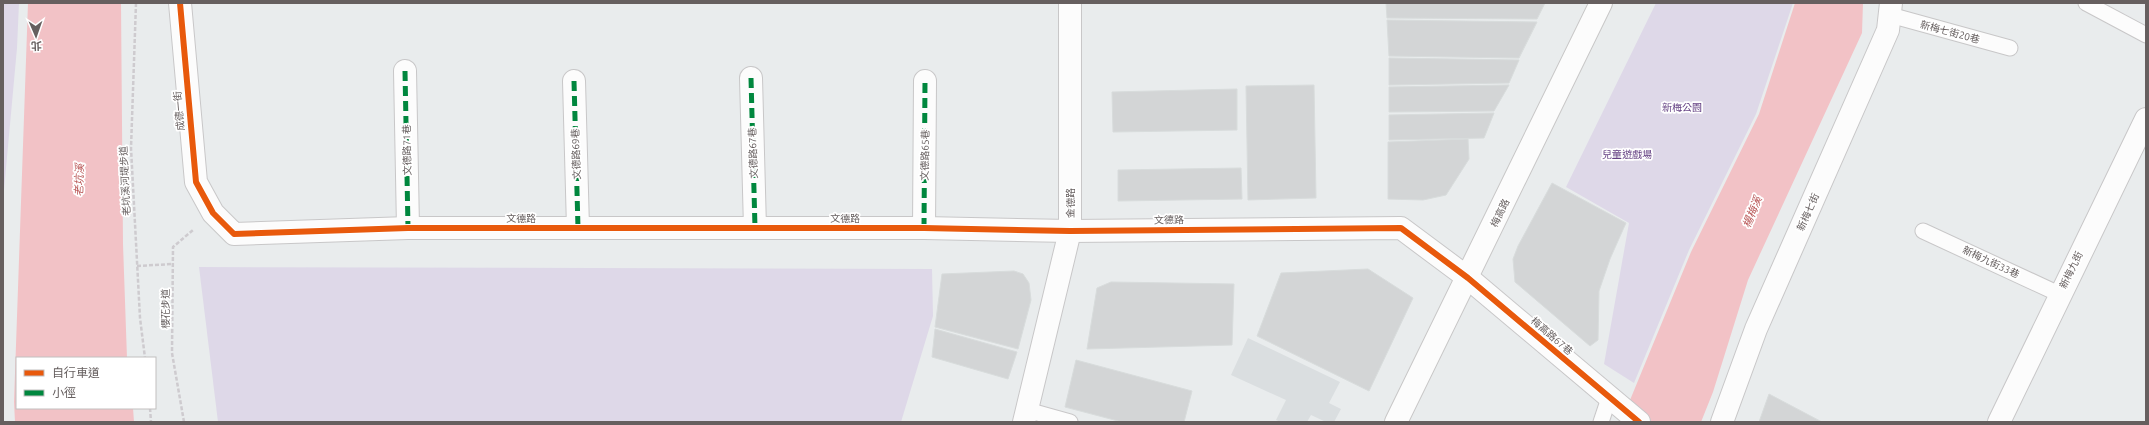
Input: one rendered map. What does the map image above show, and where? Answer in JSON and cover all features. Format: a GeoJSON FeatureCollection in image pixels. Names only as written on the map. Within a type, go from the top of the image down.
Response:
{"type":"FeatureCollection","features":[{"type":"Feature","properties":{"kind":"street","name":"成德一街"},"geometry":{"type":"LineString","coordinates":[[180,3],[196,182],[213,213]]}},
{"type":"Feature","properties":{"kind":"street","name":"金德路"},"geometry":{"type":"LineString","coordinates":[[1025,416],[1070,231],[1070,3]]}},
{"type":"Feature","properties":{"kind":"street","name":"梅高路"},"geometry":{"type":"LineString","coordinates":[[1396,422],[1468,278],[1601,3]]}},
{"type":"Feature","properties":{"kind":"street","name":"新梅七街"},"geometry":{"type":"LineString","coordinates":[[1722,422],[1756,329],[1888,30],[1890,9]]}},
{"type":"Feature","properties":{"kind":"street","name":"文德路71巷"},"geometry":{"type":"LineString","coordinates":[[405,71],[408,228]]}},
{"type":"Feature","properties":{"kind":"street","name":"文德路67巷"},"geometry":{"type":"LineString","coordinates":[[751,78],[755,228]]}},
{"type":"Feature","properties":{"kind":"street","name":"文德路69巷"},"geometry":{"type":"LineString","coordinates":[[574,81],[578,228]]}},
{"type":"Feature","properties":{"kind":"street","name":"文德路65巷"},"geometry":{"type":"LineString","coordinates":[[924,228],[926,81]]}},
{"type":"Feature","properties":{"kind":"street","name":"新梅九街"},"geometry":{"type":"LineString","coordinates":[[1998,422],[2146,118]]}},
{"type":"Feature","properties":{"kind":"street","name":"文德路"},"geometry":{"type":"LineString","coordinates":[[213,213],[234,234],[408,228],[924,228],[1070,231],[1401,228],[1468,278]]}},
{"type":"Feature","properties":{"kind":"street","name":"梅高路67巷"},"geometry":{"type":"LineString","coordinates":[[1468,278],[1623,410]]}},
{"type":"Feature","properties":{"kind":"lane"},"geometry":{"type":"LineString","coordinates":[[2086,3],[2146,35]]}},
{"type":"Feature","properties":{"kind":"lane","name":"新梅七街20巷"},"geometry":{"type":"LineString","coordinates":[[1890,9],[2010,48]]}},
{"type":"Feature","properties":{"kind":"lane","name":"新梅九街33巷"},"geometry":{"type":"LineString","coordinates":[[1923,231],[2059,294]]}},
{"type":"Feature","properties":{"kind":"lane"},"geometry":{"type":"LineString","coordinates":[[1601,422],[1623,410]]}},
{"type":"Feature","properties":{"kind":"lane"},"geometry":{"type":"LineString","coordinates":[[1025,416],[1070,422]]}},
{"type":"Feature","properties":{"kind":"path"},"geometry":{"type":"LineString","coordinates":[[138,266],[173,264]]}},
{"type":"Feature","properties":{"kind":"path"},"geometry":{"type":"LineString","coordinates":[[150,409],[151,422]]}},
{"type":"Feature","properties":{"kind":"shaded area"},"geometry":{"type":"Polygon","coordinates":[[[1248,338],[1340,382],[1329,403],[1341,409],[1334,422],[1326,422],[1311,415],[1307,422],[1281,422],[1276,420],[1286,400],[1231,375],[1248,338]]]}},
{"type":"Feature","properties":{"kind":"green space"},"geometry":{"type":"Polygon","coordinates":[[[3,3],[19,3],[17,48],[3,201],[3,3]]]}},
{"type":"Feature","properties":{"kind":"green space","name":"新梅公園"},"geometry":{"type":"Polygon","coordinates":[[[1656,3],[1793,3],[1756,114],[1689,250],[1634,383],[1604,364],[1629,223],[1566,187],[1656,3]]]}},
{"type":"Feature","properties":{"kind":"green space"},"geometry":{"type":"Polygon","coordinates":[[[199,267],[932,269],[933,316],[901,422],[218,422],[199,267]]]}},
{"type":"Feature","properties":{"kind":"water","name":"老坑溪"},"geometry":{"type":"Polygon","coordinates":[[[28,3],[121,3],[123,244],[127,357],[16,357],[16,409],[133,409],[134,422],[15,422],[14,402],[28,3]]]}},
{"type":"Feature","properties":{"kind":"water","name":"楊梅溪"},"geometry":{"type":"Polygon","coordinates":[[[1795,3],[1863,3],[1862,33],[1748,280],[1713,392],[1701,422],[1621,422],[1691,252],[1759,114],[1795,3]]]}},
{"type":"Feature","properties":{"kind":"building"},"geometry":{"type":"Polygon","coordinates":[[[1386,3],[1545,3],[1537,19],[1387,18],[1386,3]]]}},
{"type":"Feature","properties":{"kind":"building"},"geometry":{"type":"Polygon","coordinates":[[[1387,20],[1537,22],[1519,58],[1389,56],[1387,20]]]}},
{"type":"Feature","properties":{"kind":"building"},"geometry":{"type":"Polygon","coordinates":[[[1389,58],[1519,60],[1509,83],[1389,85],[1389,58]]]}},
{"type":"Feature","properties":{"kind":"building"},"geometry":{"type":"Polygon","coordinates":[[[1314,85],[1316,198],[1248,200],[1246,86],[1314,85]]]}},
{"type":"Feature","properties":{"kind":"building"},"geometry":{"type":"Polygon","coordinates":[[[1509,85],[1494,111],[1389,112],[1389,87],[1509,85]]]}},
{"type":"Feature","properties":{"kind":"building"},"geometry":{"type":"Polygon","coordinates":[[[1237,89],[1237,130],[1113,132],[1112,92],[1237,89]]]}},
{"type":"Feature","properties":{"kind":"building"},"geometry":{"type":"Polygon","coordinates":[[[1494,113],[1484,138],[1389,140],[1389,115],[1494,113]]]}},
{"type":"Feature","properties":{"kind":"building"},"geometry":{"type":"Polygon","coordinates":[[[1468,139],[1469,159],[1446,195],[1423,200],[1388,199],[1388,142],[1468,139]]]}},
{"type":"Feature","properties":{"kind":"building"},"geometry":{"type":"Polygon","coordinates":[[[1241,168],[1242,199],[1118,201],[1118,170],[1241,168]]]}},
{"type":"Feature","properties":{"kind":"building"},"geometry":{"type":"Polygon","coordinates":[[[1552,183],[1626,223],[1610,259],[1599,291],[1598,340],[1590,346],[1515,282],[1513,259],[1518,246],[1552,183]]]}},
{"type":"Feature","properties":{"kind":"building"},"geometry":{"type":"Polygon","coordinates":[[[1368,269],[1413,298],[1369,391],[1257,336],[1281,273],[1368,269]]]}},
{"type":"Feature","properties":{"kind":"building"},"geometry":{"type":"Polygon","coordinates":[[[1014,271],[1023,274],[1029,283],[1031,300],[1018,349],[935,327],[942,274],[1014,271]]]}},
{"type":"Feature","properties":{"kind":"building"},"geometry":{"type":"Polygon","coordinates":[[[1111,282],[1234,284],[1232,345],[1087,349],[1097,288],[1111,282]]]}},
{"type":"Feature","properties":{"kind":"building"},"geometry":{"type":"Polygon","coordinates":[[[935,329],[1017,352],[1008,379],[932,357],[935,329]]]}},
{"type":"Feature","properties":{"kind":"building"},"geometry":{"type":"Polygon","coordinates":[[[1076,360],[1192,391],[1184,422],[1122,422],[1065,407],[1076,360]]]}},
{"type":"Feature","properties":{"kind":"building"},"geometry":{"type":"Polygon","coordinates":[[[1769,394],[1822,422],[1759,422],[1769,394]]]}},
{"type":"Feature","properties":{"kind":"marked path"},"geometry":{"type":"LineString","coordinates":[[405,71],[408,228]]}},
{"type":"Feature","properties":{"kind":"marked path"},"geometry":{"type":"LineString","coordinates":[[751,78],[755,228]]}},
{"type":"Feature","properties":{"kind":"marked path"},"geometry":{"type":"LineString","coordinates":[[574,81],[578,228]]}},
{"type":"Feature","properties":{"kind":"marked path"},"geometry":{"type":"LineString","coordinates":[[924,228],[925,81]]}},
{"type":"Feature","properties":{"kind":"cycle path"},"geometry":{"type":"LineString","coordinates":[[180,3],[196,182],[213,213],[234,234],[408,228],[924,228],[1070,231],[1401,228],[1468,278],[1639,422]]}},
{"type":"Feature","properties":{"kind":"park label","name":"兒童遊戲場"},"geometry":{"type":"Point","coordinates":[1627,154]}}]}
